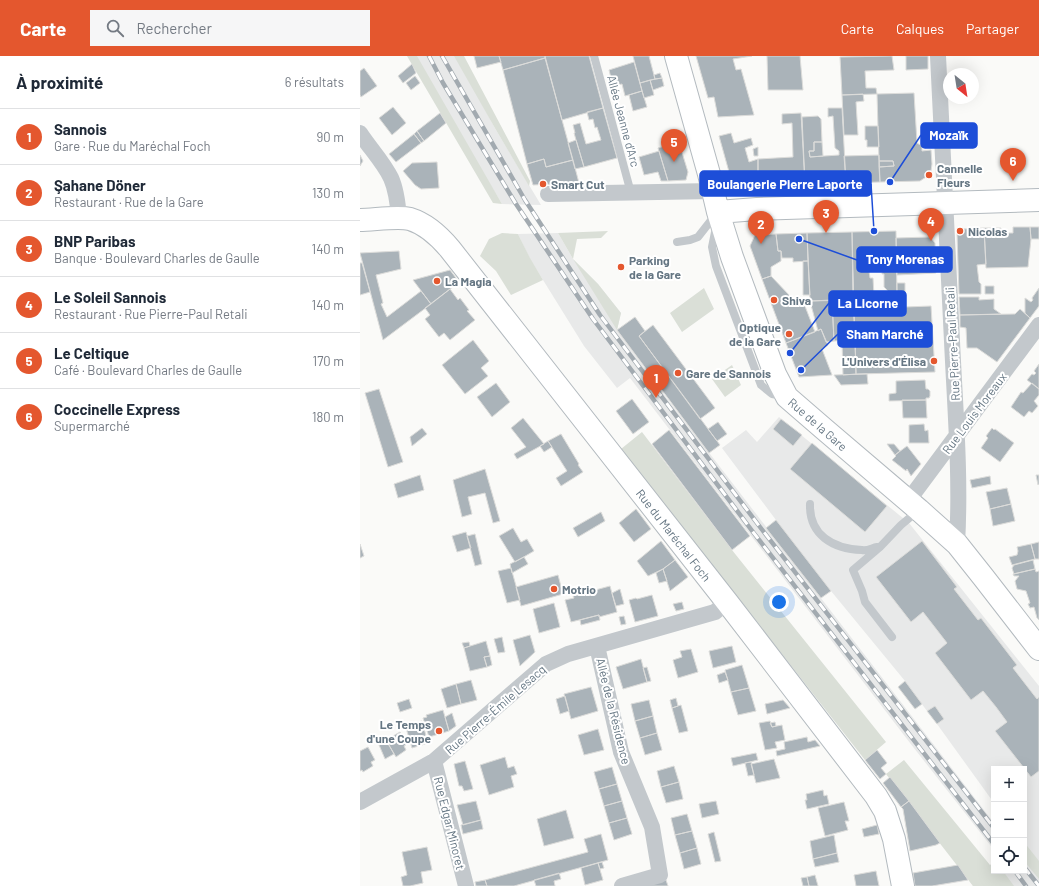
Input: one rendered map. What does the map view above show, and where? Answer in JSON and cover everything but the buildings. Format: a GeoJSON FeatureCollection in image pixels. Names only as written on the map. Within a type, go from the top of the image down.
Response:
{"type":"FeatureCollection","features":[{"type":"Feature","properties":{"kind":"main road","name":"Rue de la Gare"},"geometry":{"type":"LineString","coordinates":[[676,56],[718,212],[732,257],[775,374],[787,396],[957,544],[1039,649]]}},
{"type":"Feature","properties":{"kind":"main road"},"geometry":{"type":"LineString","coordinates":[[718,212],[757,209],[1039,200]]}},
{"type":"Feature","properties":{"kind":"main road","name":"Rue du Maréchal Foch"},"geometry":{"type":"LineString","coordinates":[[360,220],[398,218],[410,219],[437,236],[450,249],[727,602],[876,796],[885,811],[894,839],[903,886]]}},
{"type":"Feature","properties":{"kind":"street","name":"Rue Pierre-Paul Retali"},"geometry":{"type":"LineString","coordinates":[[938,56],[957,436],[957,544]]}},
{"type":"Feature","properties":{"kind":"street"},"geometry":{"type":"LineString","coordinates":[[360,133],[391,178],[398,206],[398,218]]}},
{"type":"Feature","properties":{"kind":"street"},"geometry":{"type":"LineString","coordinates":[[548,194],[713,191]]}},
{"type":"Feature","properties":{"kind":"street","name":"Rue Louis Moreaux"},"geometry":{"type":"LineString","coordinates":[[914,505],[957,436],[1039,325]]}},
{"type":"Feature","properties":{"kind":"street","name":"Rue Pierre-Émile Lesacq"},"geometry":{"type":"LineString","coordinates":[[360,802],[434,761],[546,664],[568,654],[715,612],[727,602]]}},
{"type":"Feature","properties":{"kind":"street","name":"Allée de la Résidence"},"geometry":{"type":"LineString","coordinates":[[597,646],[621,752],[652,827],[660,875],[622,886]]}},
{"type":"Feature","properties":{"kind":"street","name":"Rue Edgar Minoret"},"geometry":{"type":"LineString","coordinates":[[434,761],[466,886]]}},
{"type":"Feature","properties":{"kind":"lane","name":"Allée Jeanne d'Arc"},"geometry":{"type":"LineString","coordinates":[[594,56],[631,193]]}},
{"type":"Feature","properties":{"kind":"lane"},"geometry":{"type":"LineString","coordinates":[[677,242],[698,237],[718,212]]}},
{"type":"Feature","properties":{"kind":"lane"},"geometry":{"type":"LineString","coordinates":[[810,504],[810,512],[813,523],[818,533],[826,540],[841,547],[863,551],[880,547]]}},
{"type":"Feature","properties":{"kind":"lane"},"geometry":{"type":"LineString","coordinates":[[892,637],[865,602],[853,570],[880,547],[901,525],[914,505]]}},
{"type":"Feature","properties":{"kind":"shaded area"},"geometry":{"type":"Polygon","coordinates":[[[407,56],[417,56],[502,204],[493,203],[407,56]]]}},
{"type":"Feature","properties":{"kind":"shaded area"},"geometry":{"type":"Polygon","coordinates":[[[416,56],[456,56],[496,130],[541,205],[502,204],[454,125],[416,56]]]}},
{"type":"Feature","properties":{"kind":"shaded area"},"geometry":{"type":"Polygon","coordinates":[[[454,56],[464,56],[530,181],[529,186],[496,130],[454,56]]]}},
{"type":"Feature","properties":{"kind":"shaded area"},"geometry":{"type":"Polygon","coordinates":[[[608,231],[601,238],[577,239],[573,259],[558,233],[608,231]]]}},
{"type":"Feature","properties":{"kind":"shaded area"},"geometry":{"type":"Polygon","coordinates":[[[502,233],[518,234],[543,280],[511,295],[496,271],[480,256],[489,239],[502,233]]]}},
{"type":"Feature","properties":{"kind":"shaded area"},"geometry":{"type":"Polygon","coordinates":[[[558,233],[573,259],[598,284],[621,313],[617,330],[660,389],[991,819],[991,846],[630,378],[617,388],[584,346],[530,259],[518,234],[558,233]]]}},
{"type":"Feature","properties":{"kind":"shaded area"},"geometry":{"type":"Polygon","coordinates":[[[573,259],[598,284],[621,313],[617,330],[573,259]]]}},
{"type":"Feature","properties":{"kind":"shaded area"},"geometry":{"type":"Polygon","coordinates":[[[704,288],[714,309],[682,332],[670,313],[704,288]]]}},
{"type":"Feature","properties":{"kind":"shaded area"},"geometry":{"type":"Polygon","coordinates":[[[732,365],[741,385],[725,397],[712,379],[732,365]]]}},
{"type":"Feature","properties":{"kind":"shaded area"},"geometry":{"type":"Polygon","coordinates":[[[779,417],[909,523],[1039,686],[1039,886],[973,886],[969,880],[991,864],[991,874],[1027,874],[1027,766],[991,766],[991,799],[937,724],[944,719],[935,706],[927,711],[905,681],[831,591],[722,448],[746,430],[757,442],[779,417]]]}},
{"type":"Feature","properties":{"kind":"shaded area"},"geometry":{"type":"Polygon","coordinates":[[[642,432],[732,550],[886,742],[865,760],[621,449],[642,432]]]}},
{"type":"Feature","properties":{"kind":"shaded area"},"geometry":{"type":"Polygon","coordinates":[[[904,760],[991,865],[991,874],[1005,874],[1014,886],[973,886],[886,774],[904,760]]]}},
{"type":"Feature","properties":{"kind":"shaded area"},"geometry":{"type":"Polygon","coordinates":[[[1027,846],[1039,861],[1039,879],[1027,865],[1027,846]]]}},
{"type":"Feature","properties":{"kind":"railway"},"geometry":{"type":"LineString","coordinates":[[429,56],[443,83],[516,204],[593,319],[753,532],[991,840]]}},
{"type":"Feature","properties":{"kind":"railway"},"geometry":{"type":"LineString","coordinates":[[442,56],[525,200],[600,315],[760,527],[991,824]]}},
{"type":"Feature","properties":{"kind":"railway"},"geometry":{"type":"LineString","coordinates":[[1027,871],[1039,886]]}},
{"type":"Feature","properties":{"kind":"railway"},"geometry":{"type":"LineString","coordinates":[[1017,874],[1026,886]]}},
{"type":"Feature","properties":{"kind":"place","name":"Le Celtique"},"geometry":{"type":"Point","coordinates":[674,162]}},
{"type":"Feature","properties":{"kind":"place","name":"Cannelle Fleurs"},"geometry":{"type":"Point","coordinates":[929,175]}},
{"type":"Feature","properties":{"kind":"place","name":"Coccinelle Express"},"geometry":{"type":"Point","coordinates":[1013,181]}},
{"type":"Feature","properties":{"kind":"place","name":"Mozaïk"},"geometry":{"type":"Point","coordinates":[890,182]}},
{"type":"Feature","properties":{"kind":"place","name":"Smart Cut"},"geometry":{"type":"Point","coordinates":[543,184]}},
{"type":"Feature","properties":{"kind":"place","name":"Boulangerie Pierre Laporte"},"geometry":{"type":"Point","coordinates":[874,231]}},
{"type":"Feature","properties":{"kind":"place","name":"Nicolas"},"geometry":{"type":"Point","coordinates":[960,231]}},
{"type":"Feature","properties":{"kind":"place","name":"BNP Paribas"},"geometry":{"type":"Point","coordinates":[826,233]}},
{"type":"Feature","properties":{"kind":"place","name":"Tony Morenas"},"geometry":{"type":"Point","coordinates":[799,239]}},
{"type":"Feature","properties":{"kind":"place","name":"Le Soleil Sannois"},"geometry":{"type":"Point","coordinates":[931,241]}},
{"type":"Feature","properties":{"kind":"place","name":"Şahane Döner"},"geometry":{"type":"Point","coordinates":[761,244]}},
{"type":"Feature","properties":{"kind":"place","name":"Parking de la Gare"},"geometry":{"type":"Point","coordinates":[621,267]}},
{"type":"Feature","properties":{"kind":"place","name":"La Magia"},"geometry":{"type":"Point","coordinates":[437,281]}},
{"type":"Feature","properties":{"kind":"place","name":"Shiva"},"geometry":{"type":"Point","coordinates":[774,300]}},
{"type":"Feature","properties":{"kind":"place","name":"Optique de la Gare"},"geometry":{"type":"Point","coordinates":[789,334]}},
{"type":"Feature","properties":{"kind":"place","name":"La Licorne"},"geometry":{"type":"Point","coordinates":[790,353]}},
{"type":"Feature","properties":{"kind":"place","name":"L'Univers d'Élisa"},"geometry":{"type":"Point","coordinates":[934,361]}},
{"type":"Feature","properties":{"kind":"place","name":"Sham Marché"},"geometry":{"type":"Point","coordinates":[801,370]}},
{"type":"Feature","properties":{"kind":"place","name":"Gare de Sannois"},"geometry":{"type":"Point","coordinates":[678,373]}},
{"type":"Feature","properties":{"kind":"place","name":"Sannois"},"geometry":{"type":"Point","coordinates":[656,398]}},
{"type":"Feature","properties":{"kind":"place","name":"Motrio"},"geometry":{"type":"Point","coordinates":[554,589]}},
{"type":"Feature","properties":{"kind":"place","name":"Le Temps d'une Coupe"},"geometry":{"type":"Point","coordinates":[439,731]}}]}
